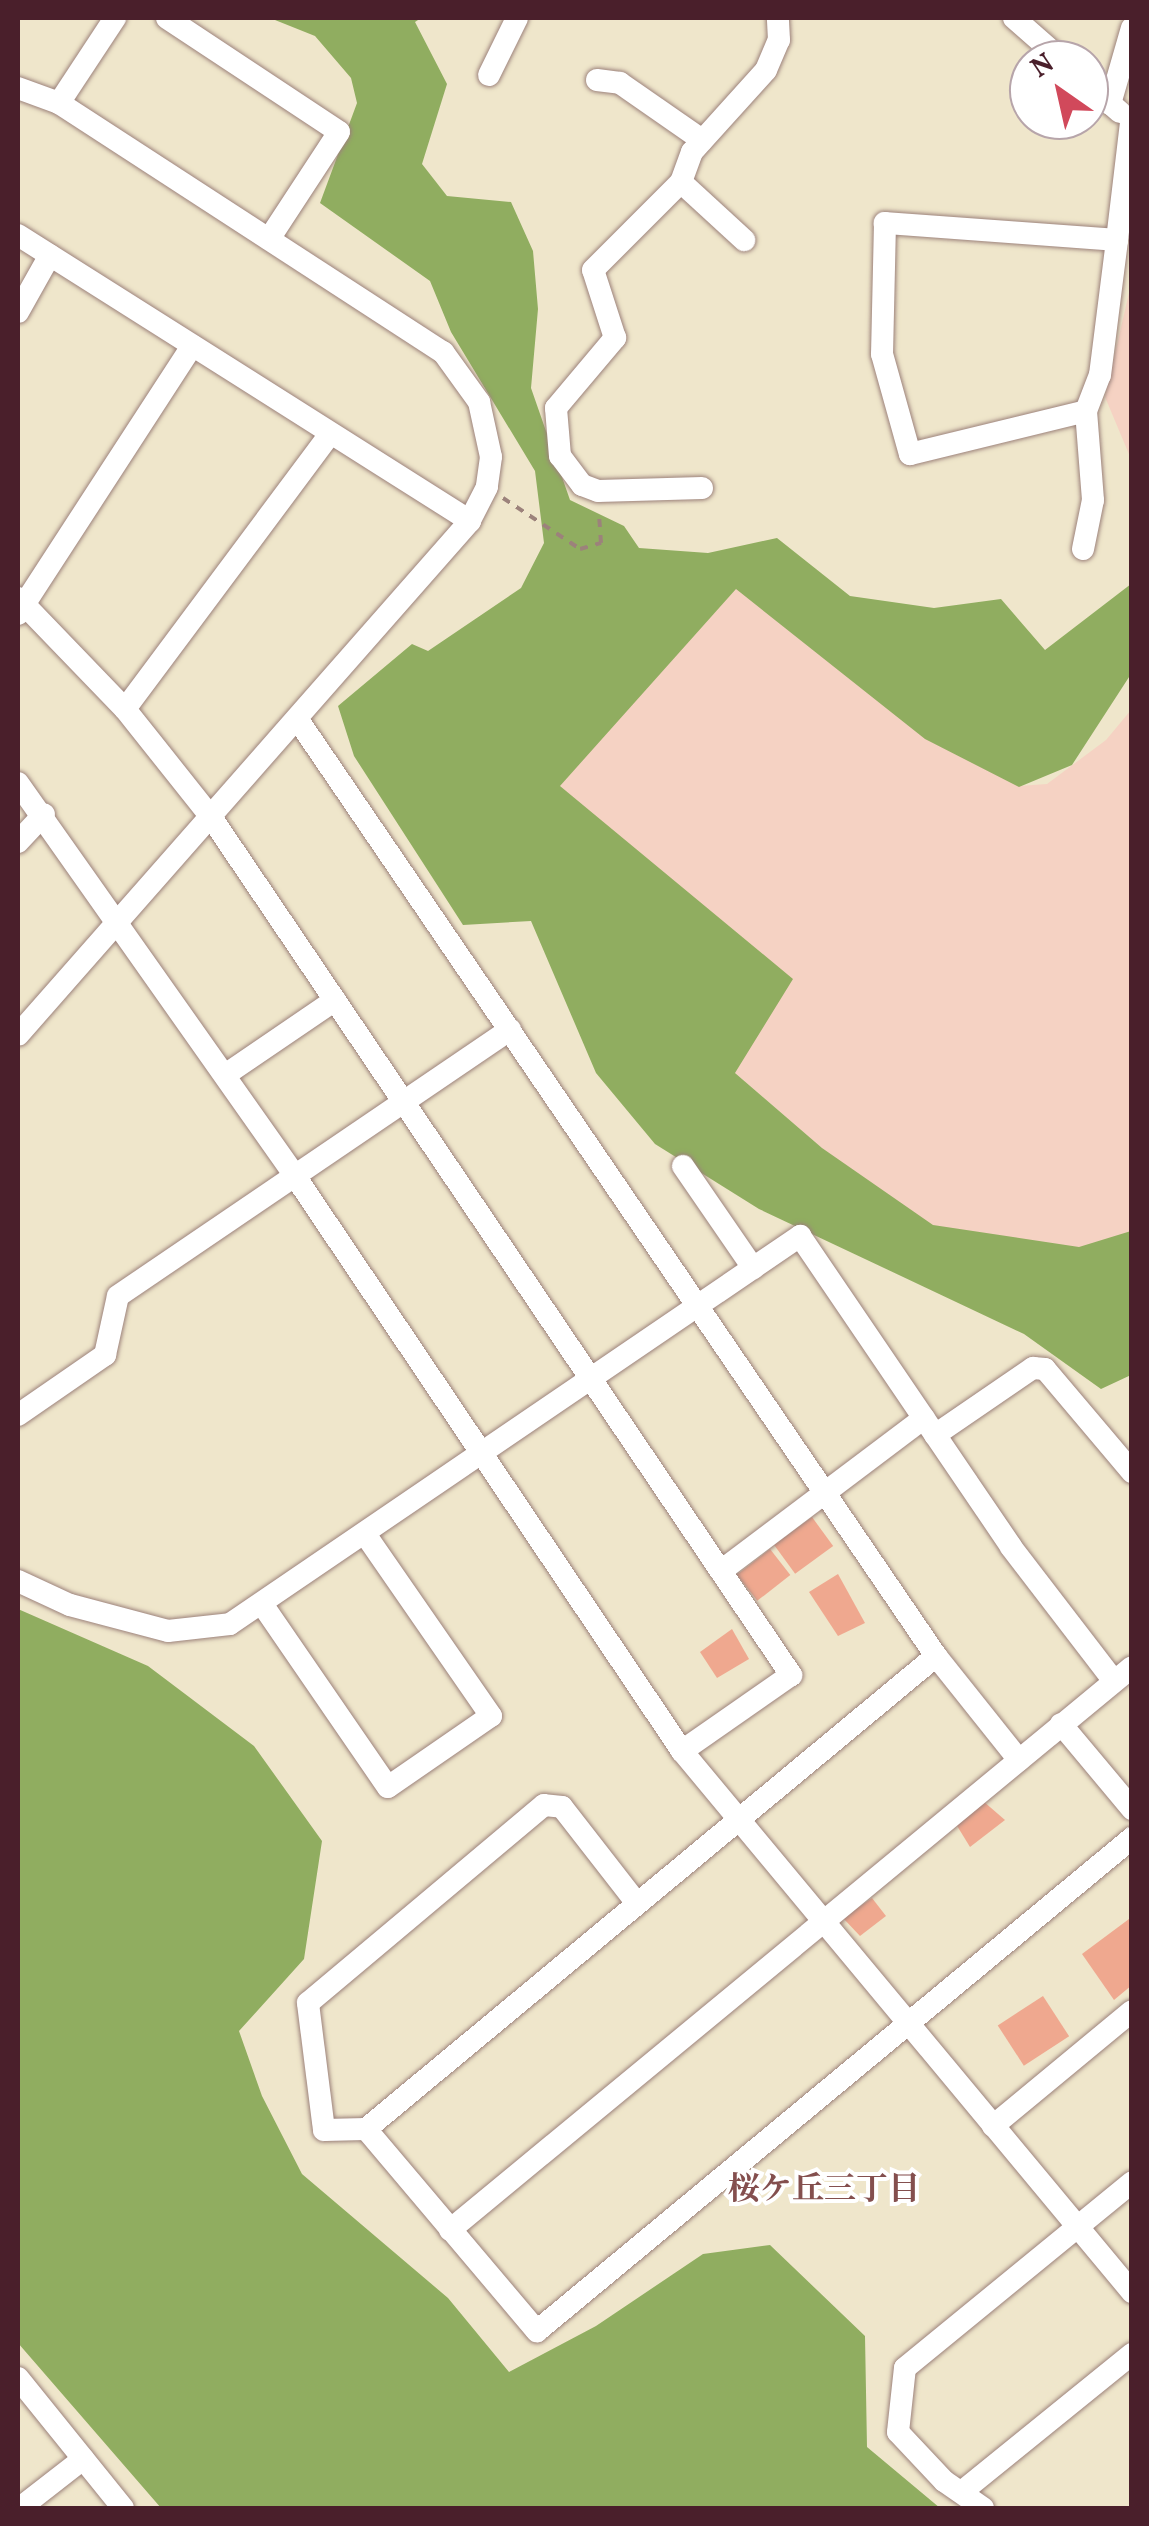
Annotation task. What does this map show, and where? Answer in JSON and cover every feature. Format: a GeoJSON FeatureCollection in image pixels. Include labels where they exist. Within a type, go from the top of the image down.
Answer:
{"type":"FeatureCollection","features":[{"type":"Feature","properties":{"kind":"street"},"geometry":{"type":"LineString","coordinates":[[59,103],[115,18]]}},
{"type":"Feature","properties":{"kind":"street"},"geometry":{"type":"LineString","coordinates":[[167,18],[338,132],[269,239]]}},
{"type":"Feature","properties":{"kind":"street"},"geometry":{"type":"LineString","coordinates":[[489,76],[516,18]]}},
{"type":"Feature","properties":{"kind":"street"},"geometry":{"type":"LineString","coordinates":[[702,488],[598,492],[582,485],[560,456],[556,408],[616,338],[594,270],[681,182],[702,140],[766,70],[778,40],[778,18]]}},
{"type":"Feature","properties":{"kind":"street"},"geometry":{"type":"LineString","coordinates":[[1014,18],[1039,40]]}},
{"type":"Feature","properties":{"kind":"street"},"geometry":{"type":"LineString","coordinates":[[1083,549],[1093,500],[1086,411],[1100,375],[1131,122],[1110,104],[1132,28]]}},
{"type":"Feature","properties":{"kind":"street"},"geometry":{"type":"LineString","coordinates":[[597,80],[620,83],[702,140]]}},
{"type":"Feature","properties":{"kind":"street"},"geometry":{"type":"LineString","coordinates":[[18,88],[59,103],[443,352],[472,389],[489,430],[487,487],[470,520],[18,1035]]}},
{"type":"Feature","properties":{"kind":"street"},"geometry":{"type":"LineString","coordinates":[[681,182],[744,240]]}},
{"type":"Feature","properties":{"kind":"street"},"geometry":{"type":"LineString","coordinates":[[1086,411],[910,454],[882,354],[884,223],[1117,240]]}},
{"type":"Feature","properties":{"kind":"street"},"geometry":{"type":"LineString","coordinates":[[18,235],[470,520]]}},
{"type":"Feature","properties":{"kind":"street"},"geometry":{"type":"LineString","coordinates":[[18,312],[50,255]]}},
{"type":"Feature","properties":{"kind":"street"},"geometry":{"type":"LineString","coordinates":[[192,346],[20,606],[125,710],[210,817],[791,1675],[682,1751]]}},
{"type":"Feature","properties":{"kind":"street"},"geometry":{"type":"LineString","coordinates":[[125,710],[330,434]]}},
{"type":"Feature","properties":{"kind":"street"},"geometry":{"type":"LineString","coordinates":[[298,720],[822,1495],[936,1656],[1019,1760]]}},
{"type":"Feature","properties":{"kind":"street"},"geometry":{"type":"LineString","coordinates":[[18,783],[44,814],[295,1176],[682,1751],[1132,2292]]}},
{"type":"Feature","properties":{"kind":"street"},"geometry":{"type":"LineString","coordinates":[[18,842],[44,814]]}},
{"type":"Feature","properties":{"kind":"street"},"geometry":{"type":"LineString","coordinates":[[225,1075],[335,1000]]}},
{"type":"Feature","properties":{"kind":"street"},"geometry":{"type":"LineString","coordinates":[[18,1415],[106,1356],[118,1296],[510,1030]]}},
{"type":"Feature","properties":{"kind":"street"},"geometry":{"type":"LineString","coordinates":[[683,1166],[753,1268]]}},
{"type":"Feature","properties":{"kind":"street"},"geometry":{"type":"LineString","coordinates":[[18,1580],[70,1605],[168,1631],[230,1624],[800,1236],[929,1426],[1123,1674],[450,2230]]}},
{"type":"Feature","properties":{"kind":"street"},"geometry":{"type":"LineString","coordinates":[[720,1571],[822,1495],[929,1426],[1033,1368],[1045,1370],[1132,1472]]}},
{"type":"Feature","properties":{"kind":"street"},"geometry":{"type":"LineString","coordinates":[[262,1604],[388,1787],[492,1716],[365,1534]]}},
{"type":"Feature","properties":{"kind":"street"},"geometry":{"type":"LineString","coordinates":[[636,1902],[562,1807],[544,1805],[308,2003],[324,2130],[366,2130],[936,1656]]}},
{"type":"Feature","properties":{"kind":"street"},"geometry":{"type":"LineString","coordinates":[[1062,1724],[1132,1808]]}},
{"type":"Feature","properties":{"kind":"street"},"geometry":{"type":"LineString","coordinates":[[366,2130],[537,2331],[1132,1838]]}},
{"type":"Feature","properties":{"kind":"street"},"geometry":{"type":"LineString","coordinates":[[993,2126],[1132,2011]]}},
{"type":"Feature","properties":{"kind":"street"},"geometry":{"type":"LineString","coordinates":[[983,2508],[964,2490],[944,2481],[898,2432],[905,2368],[1132,2182]]}},
{"type":"Feature","properties":{"kind":"street"},"geometry":{"type":"LineString","coordinates":[[964,2490],[1132,2354]]}},
{"type":"Feature","properties":{"kind":"street"},"geometry":{"type":"LineString","coordinates":[[18,2378],[123,2508]]}},
{"type":"Feature","properties":{"kind":"street"},"geometry":{"type":"LineString","coordinates":[[20,2508],[83,2459]]}},
{"type":"Feature","properties":{"kind":"path"},"geometry":{"type":"LineString","coordinates":[[487,487],[580,549],[601,543],[598,492]]}},
{"type":"Feature","properties":{"kind":"shaded area"},"geometry":{"type":"Polygon","coordinates":[[[1131,284],[1131,459],[1105,397],[1131,284]]]}},
{"type":"Feature","properties":{"kind":"shaded area"},"geometry":{"type":"Polygon","coordinates":[[[749,574],[1019,786],[1047,784],[1106,740],[1131,710],[1131,1352],[950,1259],[735,1073],[541,806],[749,574]]]}},
{"type":"Feature","properties":{"kind":"green space"},"geometry":{"type":"Polygon","coordinates":[[[270,18],[421,18],[415,22],[447,84],[422,164],[447,196],[511,202],[533,251],[538,309],[531,388],[570,500],[624,526],[639,548],[708,553],[777,538],[850,596],[934,608],[1001,599],[1045,650],[1131,584],[1131,674],[1072,765],[1019,787],[925,739],[736,589],[560,786],[793,979],[735,1073],[822,1148],[933,1225],[1079,1247],[1131,1231],[1131,1375],[1101,1389],[1024,1334],[759,1209],[655,1144],[596,1073],[531,921],[463,925],[354,756],[338,706],[412,644],[428,651],[521,588],[544,543],[535,471],[451,332],[430,281],[320,203],[357,103],[351,78],[315,36],[270,18]]]}},
{"type":"Feature","properties":{"kind":"green space"},"geometry":{"type":"Polygon","coordinates":[[[18,1609],[148,1666],[254,1746],[322,1841],[304,1959],[239,2031],[262,2096],[302,2174],[448,2298],[509,2372],[596,2326],[703,2254],[770,2245],[865,2336],[867,2447],[940,2508],[161,2508],[18,2343],[18,1609]]]}},
{"type":"Feature","properties":{"kind":"building"},"geometry":{"type":"Polygon","coordinates":[[[812,1517],[833,1546],[795,1574],[774,1545],[812,1517]]]}},
{"type":"Feature","properties":{"kind":"building"},"geometry":{"type":"Polygon","coordinates":[[[770,1549],[790,1575],[757,1601],[737,1575],[770,1549]]]}},
{"type":"Feature","properties":{"kind":"building"},"geometry":{"type":"Polygon","coordinates":[[[838,1574],[865,1623],[838,1636],[809,1592],[838,1574]]]}},
{"type":"Feature","properties":{"kind":"building"},"geometry":{"type":"Polygon","coordinates":[[[732,1629],[749,1659],[717,1678],[700,1652],[732,1629]]]}},
{"type":"Feature","properties":{"kind":"building"},"geometry":{"type":"Polygon","coordinates":[[[983,1801],[1005,1820],[970,1847],[951,1816],[983,1801]]]}},
{"type":"Feature","properties":{"kind":"building"},"geometry":{"type":"Polygon","coordinates":[[[872,1898],[886,1916],[860,1936],[843,1918],[872,1898]]]}},
{"type":"Feature","properties":{"kind":"building"},"geometry":{"type":"Polygon","coordinates":[[[1129,1919],[1132,1985],[1114,2000],[1082,1954],[1129,1919]]]}},
{"type":"Feature","properties":{"kind":"building"},"geometry":{"type":"Polygon","coordinates":[[[1043,1996],[1069,2036],[1024,2066],[998,2025],[1043,1996]]]}},
{"type":"Feature","properties":{"kind":"district","name":"桜ケ丘三丁目"},"geometry":{"type":"Point","coordinates":[824,2191]}}]}
